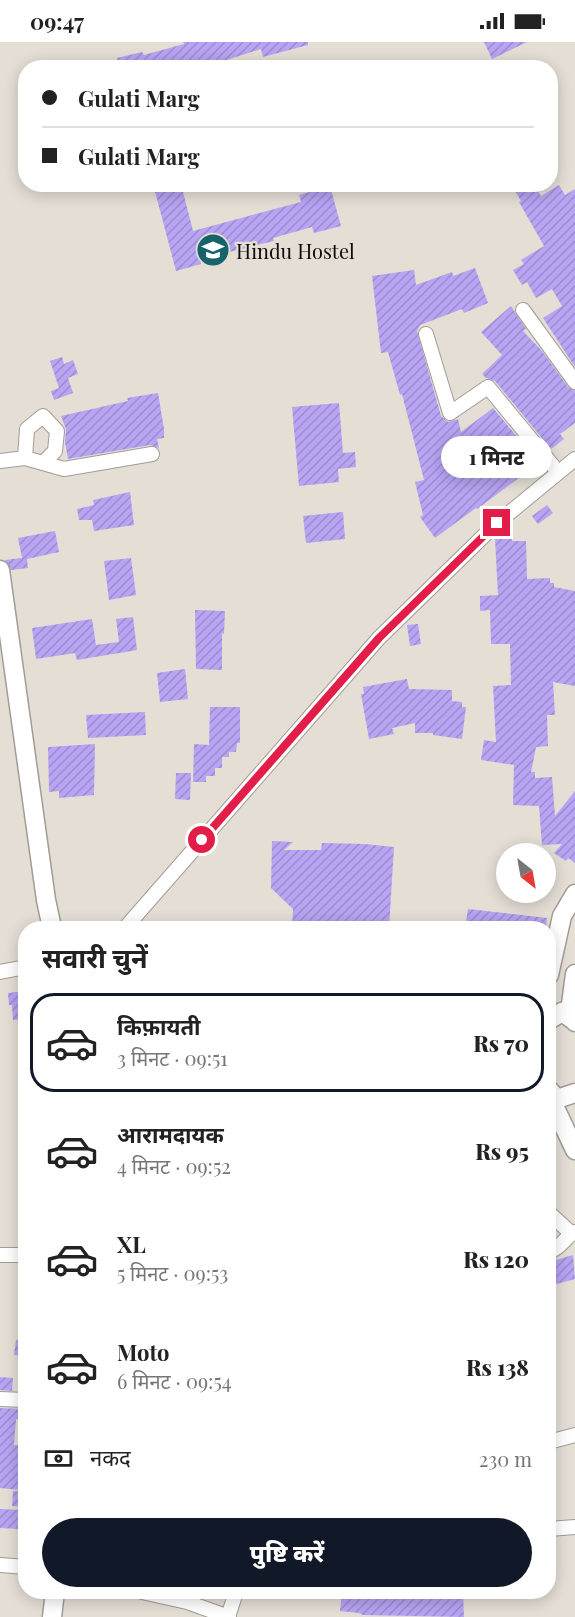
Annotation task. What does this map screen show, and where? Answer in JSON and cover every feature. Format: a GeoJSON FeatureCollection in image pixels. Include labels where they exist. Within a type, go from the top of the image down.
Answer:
{"type":"FeatureCollection","features":[{"type":"Feature","properties":{"kind":"main road"},"geometry":{"type":"LineString","coordinates":[[0,570],[50,921]]}},
{"type":"Feature","properties":{"kind":"main road"},"geometry":{"type":"LineString","coordinates":[[556,943],[562,916],[575,894]]}},
{"type":"Feature","properties":{"kind":"main road"},"geometry":{"type":"LineString","coordinates":[[575,974],[571,1004],[575,1021]]}},
{"type":"Feature","properties":{"kind":"main road"},"geometry":{"type":"LineString","coordinates":[[556,1016],[562,1012],[575,1021]]}},
{"type":"Feature","properties":{"kind":"main road"},"geometry":{"type":"LineString","coordinates":[[556,1098],[575,1093]]}},
{"type":"Feature","properties":{"kind":"main road"},"geometry":{"type":"LineString","coordinates":[[556,1110],[575,1150]]}},
{"type":"Feature","properties":{"kind":"main road"},"geometry":{"type":"LineString","coordinates":[[51,1617],[54,1599]]}},
{"type":"Feature","properties":{"kind":"street"},"geometry":{"type":"LineString","coordinates":[[523,310],[575,382]]}},
{"type":"Feature","properties":{"kind":"street"},"geometry":{"type":"LineString","coordinates":[[426,334],[450,413],[488,387],[558,472]]}},
{"type":"Feature","properties":{"kind":"street"},"geometry":{"type":"LineString","coordinates":[[25,458],[27,429],[43,416],[57,431],[55,451],[44,462]]}},
{"type":"Feature","properties":{"kind":"street"},"geometry":{"type":"LineString","coordinates":[[0,461],[25,458],[64,469],[152,454]]}},
{"type":"Feature","properties":{"kind":"street"},"geometry":{"type":"LineString","coordinates":[[131,921],[379,638],[497,523],[575,459]]}},
{"type":"Feature","properties":{"kind":"street"},"geometry":{"type":"LineString","coordinates":[[0,972],[18,969]]}},
{"type":"Feature","properties":{"kind":"street"},"geometry":{"type":"LineString","coordinates":[[556,1219],[573,1232],[560,1248],[556,1249]]}},
{"type":"Feature","properties":{"kind":"street"},"geometry":{"type":"LineString","coordinates":[[0,1255],[18,1255]]}},
{"type":"Feature","properties":{"kind":"street"},"geometry":{"type":"LineString","coordinates":[[0,1399],[18,1400]]}},
{"type":"Feature","properties":{"kind":"street"},"geometry":{"type":"LineString","coordinates":[[556,1440],[575,1435]]}},
{"type":"Feature","properties":{"kind":"street"},"geometry":{"type":"LineString","coordinates":[[556,1528],[575,1527]]}},
{"type":"Feature","properties":{"kind":"street"},"geometry":{"type":"LineString","coordinates":[[0,1565],[18,1566]]}},
{"type":"Feature","properties":{"kind":"street"},"geometry":{"type":"LineString","coordinates":[[179,1599],[228,1617],[234,1599]]}},
{"type":"Feature","properties":{"kind":"building"},"geometry":{"type":"Polygon","coordinates":[[[183,42],[308,42],[308,45],[263,57],[261,49],[227,60],[117,60],[117,58],[142,52],[144,55],[184,44],[183,42]]]}},
{"type":"Feature","properties":{"kind":"building"},"geometry":{"type":"Polygon","coordinates":[[[484,42],[527,42],[492,59],[484,42]]]}},
{"type":"Feature","properties":{"kind":"building"},"geometry":{"type":"Polygon","coordinates":[[[559,185],[565,195],[575,189],[575,367],[543,318],[562,306],[552,289],[536,298],[527,282],[522,285],[513,270],[524,264],[521,260],[544,246],[519,202],[521,201],[516,192],[539,192],[541,196],[548,192],[558,192],[559,185]]]}},
{"type":"Feature","properties":{"kind":"building"},"geometry":{"type":"Polygon","coordinates":[[[155,192],[183,192],[193,231],[301,202],[299,195],[309,192],[332,192],[341,226],[314,233],[312,227],[273,238],[274,241],[200,259],[201,264],[176,271],[155,192]]]}},
{"type":"Feature","properties":{"kind":"building"},"geometry":{"type":"Polygon","coordinates":[[[475,268],[488,303],[464,313],[462,309],[420,325],[417,331],[441,416],[448,422],[458,419],[461,432],[493,408],[539,463],[435,538],[420,517],[423,515],[415,482],[424,480],[402,394],[400,395],[388,352],[381,353],[372,276],[414,270],[416,285],[452,272],[453,276],[475,268]]]}},
{"type":"Feature","properties":{"kind":"building"},"geometry":{"type":"Polygon","coordinates":[[[511,306],[526,329],[523,331],[542,351],[568,387],[575,391],[575,423],[560,434],[564,439],[551,449],[495,381],[482,374],[502,355],[481,332],[511,306]]]}},
{"type":"Feature","properties":{"kind":"building"},"geometry":{"type":"Polygon","coordinates":[[[62,357],[64,364],[73,360],[78,374],[68,378],[73,393],[54,400],[51,391],[59,388],[50,361],[62,357]]]}},
{"type":"Feature","properties":{"kind":"building"},"geometry":{"type":"Polygon","coordinates":[[[158,393],[164,429],[164,438],[157,439],[159,448],[150,445],[68,459],[65,442],[66,429],[61,416],[128,401],[127,398],[158,393]]]}},
{"type":"Feature","properties":{"kind":"building"},"geometry":{"type":"Polygon","coordinates":[[[339,403],[343,453],[355,452],[356,467],[338,469],[339,482],[299,486],[292,407],[339,403]]]}},
{"type":"Feature","properties":{"kind":"building"},"geometry":{"type":"Polygon","coordinates":[[[130,492],[134,525],[94,531],[92,520],[79,520],[77,509],[94,505],[93,500],[130,492]]]}},
{"type":"Feature","properties":{"kind":"building"},"geometry":{"type":"Polygon","coordinates":[[[547,505],[553,513],[538,524],[532,516],[547,505]]]}},
{"type":"Feature","properties":{"kind":"building"},"geometry":{"type":"Polygon","coordinates":[[[343,512],[345,539],[306,543],[303,516],[343,512]]]}},
{"type":"Feature","properties":{"kind":"building"},"geometry":{"type":"Polygon","coordinates":[[[55,531],[59,552],[27,559],[28,568],[11,570],[5,560],[22,558],[18,538],[55,531]]]}},
{"type":"Feature","properties":{"kind":"building"},"geometry":{"type":"Polygon","coordinates":[[[512,537],[512,541],[526,541],[527,579],[550,578],[550,583],[554,583],[554,587],[575,591],[575,686],[553,682],[555,715],[547,715],[548,746],[536,747],[531,772],[535,772],[535,778],[552,777],[555,816],[575,791],[575,863],[568,858],[566,861],[556,854],[562,844],[542,843],[539,806],[513,805],[514,765],[481,760],[484,740],[496,742],[493,686],[511,685],[510,644],[491,644],[490,610],[480,611],[480,596],[498,595],[495,538],[512,537]]]}},
{"type":"Feature","properties":{"kind":"building"},"geometry":{"type":"Polygon","coordinates":[[[131,558],[136,595],[109,600],[104,561],[131,558]]]}},
{"type":"Feature","properties":{"kind":"building"},"geometry":{"type":"Polygon","coordinates":[[[195,610],[225,611],[224,634],[222,633],[222,670],[196,669],[195,610]]]}},
{"type":"Feature","properties":{"kind":"building"},"geometry":{"type":"Polygon","coordinates":[[[133,617],[137,650],[77,660],[75,653],[36,659],[32,628],[92,619],[96,645],[119,642],[116,619],[133,617]]]}},
{"type":"Feature","properties":{"kind":"building"},"geometry":{"type":"Polygon","coordinates":[[[418,624],[421,644],[410,646],[407,625],[418,624]]]}},
{"type":"Feature","properties":{"kind":"building"},"geometry":{"type":"Polygon","coordinates":[[[185,669],[188,699],[160,702],[157,673],[185,669]]]}},
{"type":"Feature","properties":{"kind":"building"},"geometry":{"type":"Polygon","coordinates":[[[407,679],[409,689],[452,690],[452,701],[462,702],[462,707],[466,707],[462,739],[433,735],[433,733],[415,733],[415,723],[392,728],[394,734],[369,739],[361,694],[364,694],[363,687],[407,679]]]}},
{"type":"Feature","properties":{"kind":"building"},"geometry":{"type":"Polygon","coordinates":[[[210,707],[240,707],[240,743],[237,743],[236,752],[229,752],[229,757],[222,757],[222,768],[215,768],[215,776],[206,776],[206,782],[193,782],[194,744],[209,745],[210,707]]]}},
{"type":"Feature","properties":{"kind":"building"},"geometry":{"type":"Polygon","coordinates":[[[145,712],[146,735],[88,738],[86,715],[145,712]]]}},
{"type":"Feature","properties":{"kind":"building"},"geometry":{"type":"Polygon","coordinates":[[[95,744],[94,795],[59,798],[59,791],[49,792],[48,747],[95,744]]]}},
{"type":"Feature","properties":{"kind":"building"},"geometry":{"type":"Polygon","coordinates":[[[176,773],[191,773],[190,800],[175,799],[176,773]]]}},
{"type":"Feature","properties":{"kind":"building"},"geometry":{"type":"Polygon","coordinates":[[[272,841],[293,842],[284,850],[321,850],[322,843],[394,847],[389,921],[292,921],[293,909],[271,888],[272,841]]]}},
{"type":"Feature","properties":{"kind":"building"},"geometry":{"type":"Polygon","coordinates":[[[468,909],[547,918],[547,921],[466,921],[468,909]]]}},
{"type":"Feature","properties":{"kind":"building"},"geometry":{"type":"Polygon","coordinates":[[[18,992],[18,1020],[13,1020],[8,993],[18,992]]]}},
{"type":"Feature","properties":{"kind":"building"},"geometry":{"type":"Polygon","coordinates":[[[573,1255],[575,1279],[556,1284],[556,1260],[573,1255]]]}},
{"type":"Feature","properties":{"kind":"building"},"geometry":{"type":"Polygon","coordinates":[[[16,1340],[18,1340],[18,1355],[14,1355],[16,1340]]]}},
{"type":"Feature","properties":{"kind":"building"},"geometry":{"type":"Polygon","coordinates":[[[0,1377],[13,1378],[12,1390],[14,1391],[0,1390],[0,1377]]]}},
{"type":"Feature","properties":{"kind":"building"},"geometry":{"type":"Polygon","coordinates":[[[0,1408],[18,1409],[14,1445],[18,1445],[18,1490],[0,1488],[0,1408]]]}},
{"type":"Feature","properties":{"kind":"building"},"geometry":{"type":"Polygon","coordinates":[[[13,1491],[18,1491],[18,1506],[12,1506],[13,1491]]]}},
{"type":"Feature","properties":{"kind":"building"},"geometry":{"type":"Polygon","coordinates":[[[0,1509],[18,1510],[18,1529],[0,1528],[0,1509]]]}},
{"type":"Feature","properties":{"kind":"building"},"geometry":{"type":"Polygon","coordinates":[[[341,1599],[463,1599],[464,1617],[363,1615],[340,1611],[341,1599]]]}},
{"type":"Feature","properties":{"kind":"place","name":"Hindu Hostel"},"geometry":{"type":"Point","coordinates":[213,250]}},
{"type":"Feature","properties":{"kind":"route"},"geometry":{"type":"LineString","coordinates":[[202,840],[379,638],[497,523]]}}]}
